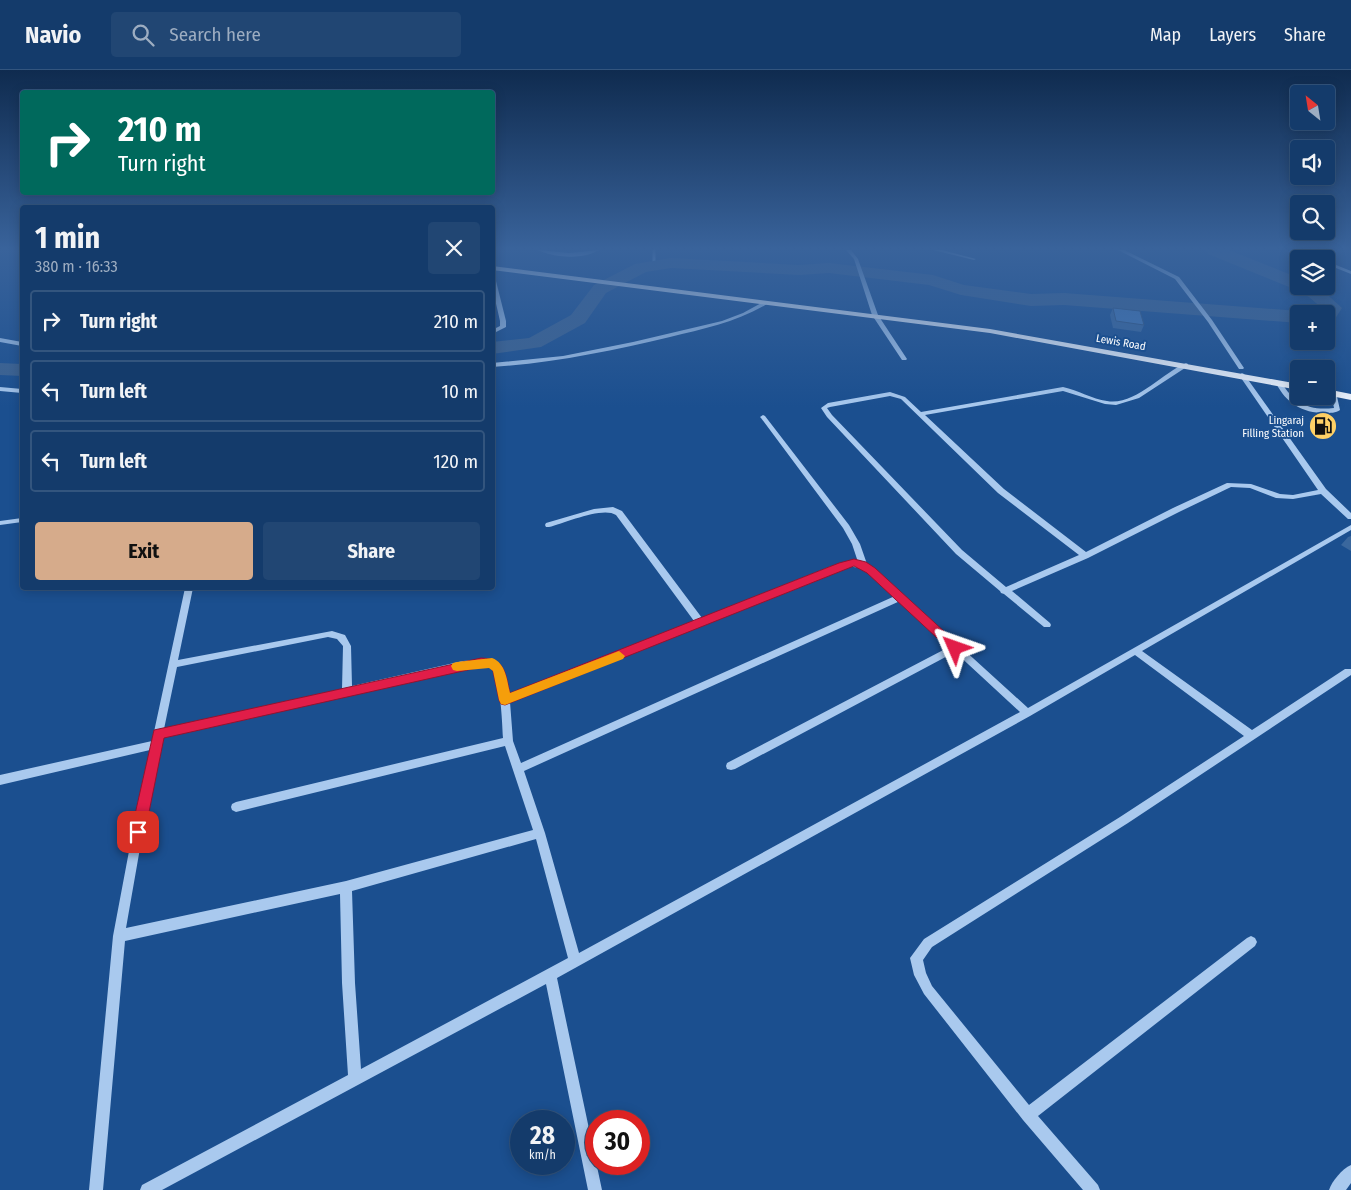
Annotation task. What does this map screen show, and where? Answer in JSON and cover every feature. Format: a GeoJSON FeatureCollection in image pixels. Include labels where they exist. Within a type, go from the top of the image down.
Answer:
{"type":"FeatureCollection","features":[{"type":"Feature","properties":{"kind":"main road","name":"Lewis Road"},"geometry":{"type":"LineString","coordinates":[[759,302],[990,331],[1186,365],[1290,378]]}},
{"type":"Feature","properties":{"kind":"main road","name":"Lewis Road"},"geometry":{"type":"LineString","coordinates":[[832,302],[1014,328],[1242,372],[1290,385]]}},
{"type":"Feature","properties":{"kind":"main road"},"geometry":{"type":"LineString","coordinates":[[1335,386],[1351,389]]}},
{"type":"Feature","properties":{"kind":"main road"},"geometry":{"type":"LineString","coordinates":[[1335,394],[1351,397]]}},
{"type":"Feature","properties":{"kind":"street"},"geometry":{"type":"LineString","coordinates":[[495,331],[503,327],[499,302]]}},
{"type":"Feature","properties":{"kind":"street"},"geometry":{"type":"LineString","coordinates":[[870,302],[875,316],[904,359]]}},
{"type":"Feature","properties":{"kind":"street"},"geometry":{"type":"LineString","coordinates":[[1197,302],[1323,491],[1351,517]]}},
{"type":"Feature","properties":{"kind":"street"},"geometry":{"type":"LineString","coordinates":[[495,365],[564,358],[644,342],[741,316],[765,303]]}},
{"type":"Feature","properties":{"kind":"street"},"geometry":{"type":"LineString","coordinates":[[0,340],[20,344]]}},
{"type":"Feature","properties":{"kind":"street"},"geometry":{"type":"LineString","coordinates":[[921,414],[1063,389],[1116,404],[1127,401],[1186,365]]}},
{"type":"Feature","properties":{"kind":"street"},"geometry":{"type":"LineString","coordinates":[[1279,383],[1283,392],[1290,398]]}},
{"type":"Feature","properties":{"kind":"street"},"geometry":{"type":"LineString","coordinates":[[0,389],[20,391]]}},
{"type":"Feature","properties":{"kind":"street"},"geometry":{"type":"LineString","coordinates":[[1047,625],[959,552],[829,416],[824,408],[828,405],[890,394],[903,398],[1001,491],[1085,556]]}},
{"type":"Feature","properties":{"kind":"street"},"geometry":{"type":"LineString","coordinates":[[1301,405],[1319,411],[1337,410],[1335,405]]}},
{"type":"Feature","properties":{"kind":"street"},"geometry":{"type":"LineString","coordinates":[[763,417],[846,527],[856,544],[863,565]]}},
{"type":"Feature","properties":{"kind":"street"},"geometry":{"type":"LineString","coordinates":[[1004,591],[1085,556],[1230,485],[1251,486],[1280,496],[1293,497],[1323,491]]}},
{"type":"Feature","properties":{"kind":"street"},"geometry":{"type":"LineString","coordinates":[[549,525],[604,509],[613,509],[619,513],[700,624]]}},
{"type":"Feature","properties":{"kind":"street"},"geometry":{"type":"LineString","coordinates":[[0,523],[20,520]]}},
{"type":"Feature","properties":{"kind":"street"},"geometry":{"type":"LineString","coordinates":[[147,1190],[550,975],[1027,713],[1351,528]]}},
{"type":"Feature","properties":{"kind":"street"},"geometry":{"type":"LineString","coordinates":[[505,700],[700,624],[843,565],[854,563],[863,565],[901,597],[1027,713]]}},
{"type":"Feature","properties":{"kind":"street"},"geometry":{"type":"LineString","coordinates":[[96,1190],[119,936],[157,739],[189,590]]}},
{"type":"Feature","properties":{"kind":"street"},"geometry":{"type":"LineString","coordinates":[[518,769],[901,597]]}},
{"type":"Feature","properties":{"kind":"street"},"geometry":{"type":"LineString","coordinates":[[174,664],[328,634],[338,635],[344,639],[347,646],[347,691]]}},
{"type":"Feature","properties":{"kind":"street"},"geometry":{"type":"LineString","coordinates":[[731,766],[955,648]]}},
{"type":"Feature","properties":{"kind":"street"},"geometry":{"type":"LineString","coordinates":[[1135,651],[1252,736]]}},
{"type":"Feature","properties":{"kind":"street"},"geometry":{"type":"LineString","coordinates":[[0,780],[347,691],[463,665],[492,663],[498,670],[505,700],[508,741],[540,833],[575,961]]}},
{"type":"Feature","properties":{"kind":"street"},"geometry":{"type":"LineString","coordinates":[[1092,1190],[1028,1115],[928,990],[920,975],[916,958],[928,943],[1124,820],[1348,672]]}},
{"type":"Feature","properties":{"kind":"street"},"geometry":{"type":"LineString","coordinates":[[236,807],[508,741]]}},
{"type":"Feature","properties":{"kind":"street"},"geometry":{"type":"LineString","coordinates":[[119,936],[346,887],[540,833]]}},
{"type":"Feature","properties":{"kind":"street"},"geometry":{"type":"LineString","coordinates":[[346,887],[348,988],[355,1080]]}},
{"type":"Feature","properties":{"kind":"street"},"geometry":{"type":"LineString","coordinates":[[1028,1115],[1251,942]]}},
{"type":"Feature","properties":{"kind":"street"},"geometry":{"type":"LineString","coordinates":[[550,975],[595,1190]]}},
{"type":"Feature","properties":{"kind":"street"},"geometry":{"type":"LineString","coordinates":[[1336,1190],[1351,1172]]}},
{"type":"Feature","properties":{"kind":"building"},"geometry":{"type":"Polygon","coordinates":[[[1113,308],[1140,311],[1144,325],[1116,321],[1113,308]]]}},
{"type":"Feature","properties":{"kind":"waterway"},"geometry":{"type":"LineString","coordinates":[[495,348],[534,343],[578,319],[590,302]]}},
{"type":"Feature","properties":{"kind":"waterway"},"geometry":{"type":"LineString","coordinates":[[1107,302],[1290,316]]}},
{"type":"Feature","properties":{"kind":"waterway"},"geometry":{"type":"LineString","coordinates":[[1326,302],[1329,305]]}},
{"type":"Feature","properties":{"kind":"waterway"},"geometry":{"type":"LineString","coordinates":[[0,369],[20,370]]}},
{"type":"Feature","properties":{"kind":"slow traffic"},"geometry":{"type":"LineString","coordinates":[[457,666],[481,662],[492,663],[498,670],[505,700],[619,656]]}},
{"type":"Feature","properties":{"kind":"place","name":"Lingaraj Filling Station"},"geometry":{"type":"Point","coordinates":[1323,426]}},
{"type":"Feature","properties":{"kind":"route"},"geometry":{"type":"LineString","coordinates":[[138,832],[158,734],[481,662],[492,663],[498,670],[505,700],[700,624],[843,565],[854,563],[863,565],[871,570],[955,648]]}}]}
